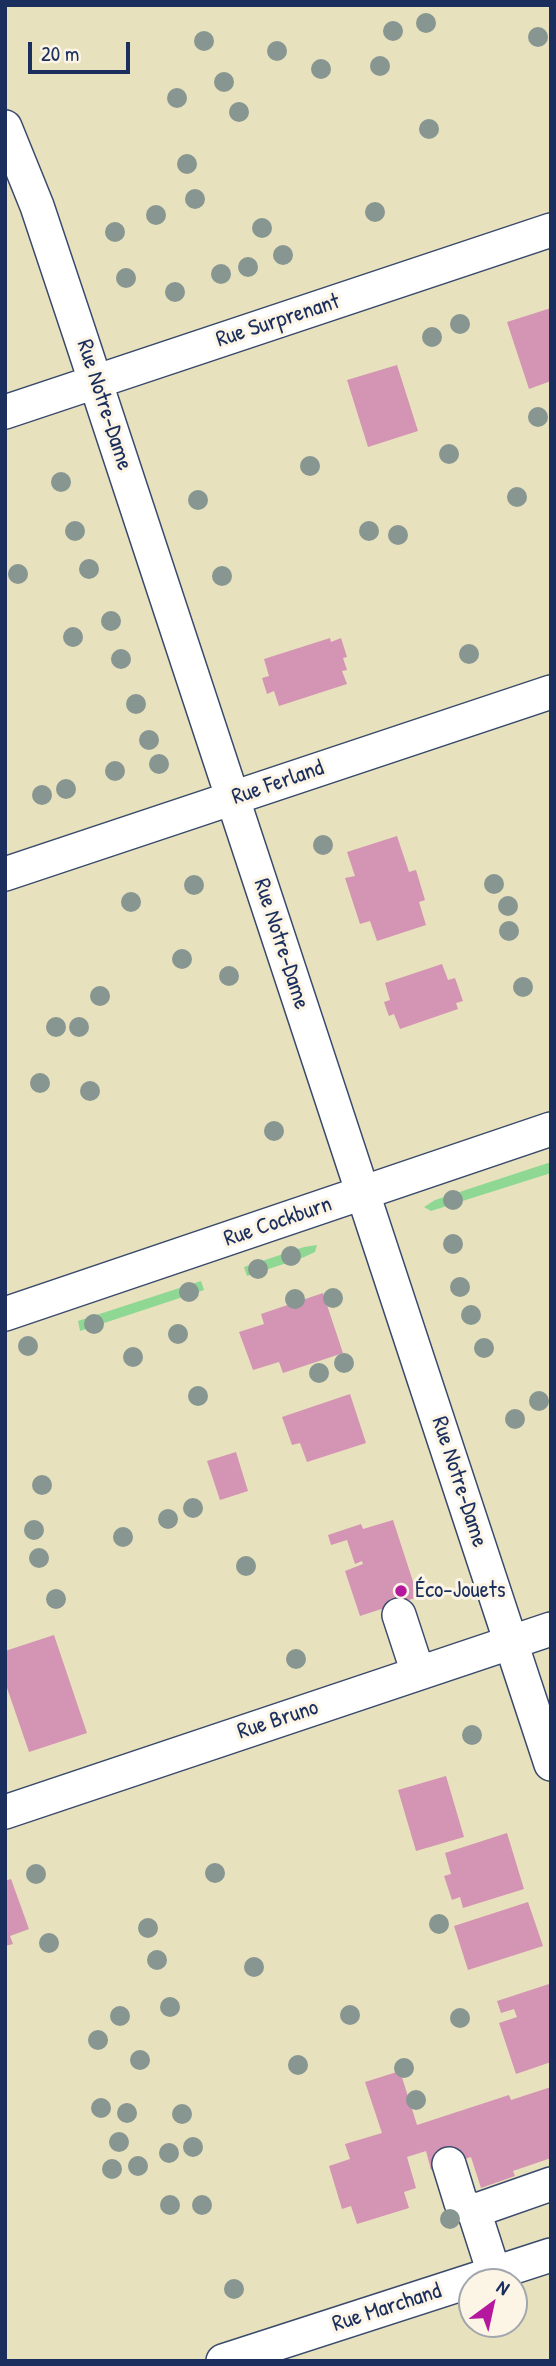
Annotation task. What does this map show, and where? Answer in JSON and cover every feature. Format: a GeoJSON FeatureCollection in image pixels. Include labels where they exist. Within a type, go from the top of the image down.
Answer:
{"type":"FeatureCollection","features":[{"type":"Feature","properties":{"kind":"street","name":"Rue Notre-Dame"},"geometry":{"type":"LineString","coordinates":[[5,127],[37,206],[551,1763]]}},
{"type":"Feature","properties":{"kind":"street","name":"Rue Surprenant"},"geometry":{"type":"LineString","coordinates":[[5,412],[551,230]]}},
{"type":"Feature","properties":{"kind":"street","name":"Rue Ferland"},"geometry":{"type":"LineString","coordinates":[[5,874],[551,692]]}},
{"type":"Feature","properties":{"kind":"street","name":"Rue Cockburn"},"geometry":{"type":"LineString","coordinates":[[5,1314],[551,1129]]}},
{"type":"Feature","properties":{"kind":"street"},"geometry":{"type":"LineString","coordinates":[[399,1615],[418,1674]]}},
{"type":"Feature","properties":{"kind":"street","name":"Rue Bruno"},"geometry":{"type":"LineString","coordinates":[[5,1812],[551,1629]]}},
{"type":"Feature","properties":{"kind":"street"},"geometry":{"type":"LineString","coordinates":[[449,2164],[461,2203],[474,2211],[492,2268]]}},
{"type":"Feature","properties":{"kind":"street"},"geometry":{"type":"LineString","coordinates":[[474,2211],[551,2185]]}},
{"type":"Feature","properties":{"kind":"street","name":"Rue Marchand"},"geometry":{"type":"LineString","coordinates":[[510,2268],[551,2255]]}},
{"type":"Feature","properties":{"kind":"street","name":"Rue Marchand"},"geometry":{"type":"LineString","coordinates":[[223,2361],[458,2285]]}},
{"type":"Feature","properties":{"kind":"green space"},"geometry":{"type":"Polygon","coordinates":[[[551,1162],[551,1173],[431,1211],[424,1207],[435,1200],[551,1162]]]}},
{"type":"Feature","properties":{"kind":"green space"},"geometry":{"type":"Polygon","coordinates":[[[317,1245],[315,1252],[302,1258],[247,1276],[244,1267],[317,1245]]]}},
{"type":"Feature","properties":{"kind":"green space"},"geometry":{"type":"Polygon","coordinates":[[[201,1281],[204,1290],[80,1331],[78,1321],[201,1281]]]}},
{"type":"Feature","properties":{"kind":"building"},"geometry":{"type":"Polygon","coordinates":[[[551,308],[551,381],[529,389],[507,322],[551,308]]]}},
{"type":"Feature","properties":{"kind":"building"},"geometry":{"type":"Polygon","coordinates":[[[397,365],[418,431],[368,447],[347,380],[397,365]]]}},
{"type":"Feature","properties":{"kind":"building"},"geometry":{"type":"Polygon","coordinates":[[[330,638],[331,642],[341,638],[347,657],[343,658],[347,670],[342,671],[347,684],[279,706],[274,691],[267,694],[262,678],[269,676],[264,659],[330,638]]]}},
{"type":"Feature","properties":{"kind":"building"},"geometry":{"type":"Polygon","coordinates":[[[397,836],[409,872],[416,870],[425,900],[419,902],[426,925],[377,941],[370,921],[360,924],[345,878],[355,876],[347,852],[397,836]]]}},
{"type":"Feature","properties":{"kind":"building"},"geometry":{"type":"Polygon","coordinates":[[[442,964],[448,980],[455,978],[463,1001],[456,1003],[458,1009],[400,1029],[394,1014],[389,1016],[384,1002],[390,1000],[385,983],[442,964]]]}},
{"type":"Feature","properties":{"kind":"building"},"geometry":{"type":"Polygon","coordinates":[[[323,1293],[343,1353],[283,1373],[279,1362],[253,1370],[239,1332],[264,1324],[261,1314],[323,1293]]]}},
{"type":"Feature","properties":{"kind":"building"},"geometry":{"type":"Polygon","coordinates":[[[350,1394],[366,1443],[307,1462],[300,1443],[292,1445],[282,1417],[350,1394]]]}},
{"type":"Feature","properties":{"kind":"building"},"geometry":{"type":"Polygon","coordinates":[[[236,1452],[248,1491],[220,1500],[207,1461],[236,1452]]]}},
{"type":"Feature","properties":{"kind":"building"},"geometry":{"type":"Polygon","coordinates":[[[393,1520],[418,1597],[360,1616],[345,1571],[363,1564],[362,1561],[355,1564],[347,1540],[331,1545],[328,1535],[361,1524],[363,1529],[393,1520]]]}},
{"type":"Feature","properties":{"kind":"building"},"geometry":{"type":"Polygon","coordinates":[[[54,1635],[87,1733],[29,1752],[5,1682],[5,1651],[54,1635]]]}},
{"type":"Feature","properties":{"kind":"building"},"geometry":{"type":"Polygon","coordinates":[[[446,1776],[464,1837],[416,1851],[398,1790],[446,1776]]]}},
{"type":"Feature","properties":{"kind":"building"},"geometry":{"type":"Polygon","coordinates":[[[507,1833],[524,1889],[463,1908],[460,1897],[452,1900],[444,1876],[451,1874],[445,1853],[507,1833]]]}},
{"type":"Feature","properties":{"kind":"building"},"geometry":{"type":"Polygon","coordinates":[[[11,1879],[29,1929],[10,1936],[13,1944],[5,1946],[5,1881],[11,1879]]]}},
{"type":"Feature","properties":{"kind":"building"},"geometry":{"type":"Polygon","coordinates":[[[528,1902],[543,1946],[468,1970],[454,1926],[528,1902]]]}},
{"type":"Feature","properties":{"kind":"building"},"geometry":{"type":"Polygon","coordinates":[[[549,1984],[551,2062],[516,2074],[499,2023],[517,2017],[514,2009],[501,2013],[497,2001],[549,1984]]]}},
{"type":"Feature","properties":{"kind":"building"},"geometry":{"type":"Polygon","coordinates":[[[400,2071],[417,2125],[509,2095],[511,2100],[551,2087],[551,2158],[513,2171],[515,2176],[481,2188],[471,2157],[431,2170],[426,2151],[407,2157],[416,2188],[404,2192],[409,2208],[357,2224],[351,2206],[342,2209],[329,2166],[350,2159],[345,2144],[382,2133],[365,2082],[400,2071]]]}},
{"type":"Feature","properties":{"kind":"place","name":"Éco-Jouets"},"geometry":{"type":"Point","coordinates":[401,1591]}}]}
